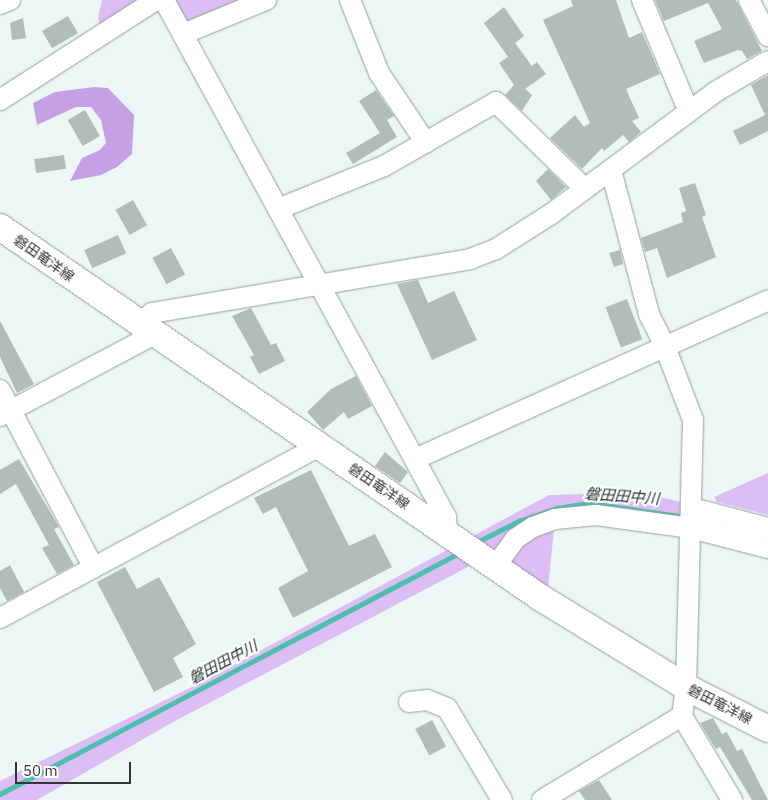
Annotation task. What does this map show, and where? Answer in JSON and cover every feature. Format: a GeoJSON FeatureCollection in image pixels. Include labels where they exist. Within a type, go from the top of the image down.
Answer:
{"type":"FeatureCollection","features":[{"type":"Feature","properties":{"kind":"main road","name":"磐田竜洋線"},"geometry":{"type":"LineString","coordinates":[[0,228],[495,567],[686,687],[768,729]]}},
{"type":"Feature","properties":{"kind":"street"},"geometry":{"type":"LineString","coordinates":[[0,4],[10,0]]}},
{"type":"Feature","properties":{"kind":"street"},"geometry":{"type":"LineString","coordinates":[[0,100],[156,0]]}},
{"type":"Feature","properties":{"kind":"street"},"geometry":{"type":"LineString","coordinates":[[164,0],[321,284],[446,517],[447,533]]}},
{"type":"Feature","properties":{"kind":"street"},"geometry":{"type":"LineString","coordinates":[[183,34],[266,0]]}},
{"type":"Feature","properties":{"kind":"street"},"geometry":{"type":"LineString","coordinates":[[350,0],[379,74],[426,143]]}},
{"type":"Feature","properties":{"kind":"street"},"geometry":{"type":"LineString","coordinates":[[642,0],[689,112]]}},
{"type":"Feature","properties":{"kind":"street"},"geometry":{"type":"LineString","coordinates":[[749,0],[768,36]]}},
{"type":"Feature","properties":{"kind":"street"},"geometry":{"type":"LineString","coordinates":[[5,414],[148,329],[152,313],[475,257],[524,234],[689,112],[768,61]]}},
{"type":"Feature","properties":{"kind":"street"},"geometry":{"type":"LineString","coordinates":[[278,209],[384,166],[496,102],[585,189]]}},
{"type":"Feature","properties":{"kind":"street"},"geometry":{"type":"LineString","coordinates":[[611,170],[649,314],[664,344],[693,420],[686,687],[682,716],[732,800]]}},
{"type":"Feature","properties":{"kind":"street"},"geometry":{"type":"LineString","coordinates":[[415,459],[590,382],[664,344],[768,300]]}},
{"type":"Feature","properties":{"kind":"street"},"geometry":{"type":"LineString","coordinates":[[0,390],[5,414],[94,568]]}},
{"type":"Feature","properties":{"kind":"street"},"geometry":{"type":"LineString","coordinates":[[0,618],[320,446]]}},
{"type":"Feature","properties":{"kind":"street"},"geometry":{"type":"LineString","coordinates":[[692,508],[768,528]]}},
{"type":"Feature","properties":{"kind":"street"},"geometry":{"type":"LineString","coordinates":[[495,567],[515,540],[533,527],[555,519],[596,515],[691,528],[768,548]]}},
{"type":"Feature","properties":{"kind":"street"},"geometry":{"type":"LineString","coordinates":[[409,702],[427,700],[447,708],[502,800]]}},
{"type":"Feature","properties":{"kind":"street"},"geometry":{"type":"LineString","coordinates":[[542,800],[682,716]]}},
{"type":"Feature","properties":{"kind":"shaded area"},"geometry":{"type":"Polygon","coordinates":[[[102,0],[138,0],[100,26],[98,18],[102,0]]]}},
{"type":"Feature","properties":{"kind":"shaded area"},"geometry":{"type":"Polygon","coordinates":[[[171,0],[250,0],[188,26],[171,0]]]}},
{"type":"Feature","properties":{"kind":"shaded area"},"geometry":{"type":"Polygon","coordinates":[[[94,87],[108,88],[134,115],[132,154],[117,167],[101,175],[70,181],[82,158],[100,150],[106,143],[101,120],[91,107],[76,107],[37,125],[33,103],[55,92],[94,87]]]}},
{"type":"Feature","properties":{"kind":"shaded area"},"geometry":{"type":"Polygon","coordinates":[[[768,473],[768,515],[717,502],[714,497],[768,473]]]}},
{"type":"Feature","properties":{"kind":"shaded area"},"geometry":{"type":"Polygon","coordinates":[[[631,493],[669,499],[768,527],[768,544],[555,519],[548,589],[483,559],[173,722],[37,800],[0,800],[0,781],[202,682],[549,495],[631,493]]]}},
{"type":"Feature","properties":{"kind":"building"},"geometry":{"type":"Polygon","coordinates":[[[571,0],[616,0],[629,38],[642,32],[660,74],[626,89],[639,118],[632,121],[641,132],[629,142],[623,135],[604,151],[602,148],[582,169],[550,138],[575,115],[584,127],[590,123],[543,20],[573,6],[571,0]]]}},
{"type":"Feature","properties":{"kind":"building"},"geometry":{"type":"Polygon","coordinates":[[[655,0],[736,0],[762,51],[747,59],[742,51],[738,50],[704,63],[694,41],[722,29],[708,3],[664,21],[655,0]]]}},
{"type":"Feature","properties":{"kind":"building"},"geometry":{"type":"Polygon","coordinates":[[[504,7],[524,36],[515,43],[532,66],[537,62],[546,74],[525,89],[532,95],[522,111],[505,95],[514,85],[499,63],[508,57],[484,23],[504,7]]]}},
{"type":"Feature","properties":{"kind":"building"},"geometry":{"type":"Polygon","coordinates":[[[68,16],[78,33],[52,48],[42,31],[68,16]]]}},
{"type":"Feature","properties":{"kind":"building"},"geometry":{"type":"Polygon","coordinates":[[[23,18],[26,38],[12,40],[10,23],[23,18]]]}},
{"type":"Feature","properties":{"kind":"building"},"geometry":{"type":"Polygon","coordinates":[[[768,75],[768,131],[740,145],[733,131],[765,115],[751,85],[768,75]]]}},
{"type":"Feature","properties":{"kind":"building"},"geometry":{"type":"Polygon","coordinates":[[[376,90],[394,116],[387,120],[397,137],[353,164],[346,153],[380,133],[359,101],[376,90]]]}},
{"type":"Feature","properties":{"kind":"building"},"geometry":{"type":"Polygon","coordinates":[[[85,110],[100,136],[83,146],[68,120],[85,110]]]}},
{"type":"Feature","properties":{"kind":"building"},"geometry":{"type":"Polygon","coordinates":[[[64,155],[66,169],[36,173],[34,159],[64,155]]]}},
{"type":"Feature","properties":{"kind":"building"},"geometry":{"type":"Polygon","coordinates":[[[548,169],[566,187],[551,200],[536,181],[548,169]]]}},
{"type":"Feature","properties":{"kind":"building"},"geometry":{"type":"Polygon","coordinates":[[[695,183],[706,215],[702,217],[716,257],[667,278],[657,248],[645,252],[641,238],[683,222],[681,213],[686,211],[679,188],[695,183]]]}},
{"type":"Feature","properties":{"kind":"building"},"geometry":{"type":"Polygon","coordinates":[[[133,200],[147,225],[130,235],[116,210],[133,200]]]}},
{"type":"Feature","properties":{"kind":"building"},"geometry":{"type":"Polygon","coordinates":[[[118,235],[126,253],[92,268],[84,250],[118,235]]]}},
{"type":"Feature","properties":{"kind":"building"},"geometry":{"type":"Polygon","coordinates":[[[171,248],[185,274],[167,284],[152,258],[171,248]]]}},
{"type":"Feature","properties":{"kind":"building"},"geometry":{"type":"Polygon","coordinates":[[[620,250],[623,264],[614,267],[609,253],[620,250]]]}},
{"type":"Feature","properties":{"kind":"building"},"geometry":{"type":"Polygon","coordinates":[[[418,280],[428,303],[454,291],[477,340],[432,360],[397,284],[418,280]]]}},
{"type":"Feature","properties":{"kind":"building"},"geometry":{"type":"Polygon","coordinates":[[[627,299],[642,339],[621,347],[606,307],[627,299]]]}},
{"type":"Feature","properties":{"kind":"building"},"geometry":{"type":"Polygon","coordinates":[[[251,308],[271,345],[276,343],[285,361],[259,374],[250,357],[254,355],[232,316],[251,308]]]}},
{"type":"Feature","properties":{"kind":"building"},"geometry":{"type":"Polygon","coordinates":[[[0,321],[34,384],[17,393],[0,357],[0,321]]]}},
{"type":"Feature","properties":{"kind":"building"},"geometry":{"type":"Polygon","coordinates":[[[356,376],[372,406],[348,419],[344,412],[323,430],[307,412],[331,389],[356,376]]]}},
{"type":"Feature","properties":{"kind":"building"},"geometry":{"type":"Polygon","coordinates":[[[385,452],[408,472],[400,483],[375,466],[385,452]]]}},
{"type":"Feature","properties":{"kind":"building"},"geometry":{"type":"Polygon","coordinates":[[[19,459],[59,527],[54,529],[74,565],[57,574],[42,548],[49,545],[16,484],[0,494],[0,470],[19,459]]]}},
{"type":"Feature","properties":{"kind":"building"},"geometry":{"type":"Polygon","coordinates":[[[311,470],[349,546],[375,534],[392,567],[293,618],[278,588],[308,571],[276,507],[263,514],[254,498],[311,470]]]}},
{"type":"Feature","properties":{"kind":"building"},"geometry":{"type":"Polygon","coordinates":[[[10,565],[24,592],[7,601],[0,588],[0,571],[10,565]]]}},
{"type":"Feature","properties":{"kind":"building"},"geometry":{"type":"Polygon","coordinates":[[[125,567],[137,589],[159,577],[196,644],[173,658],[183,677],[154,692],[97,582],[125,567]]]}},
{"type":"Feature","properties":{"kind":"building"},"geometry":{"type":"Polygon","coordinates":[[[713,718],[722,734],[727,732],[737,751],[742,749],[768,800],[752,800],[720,747],[716,749],[700,723],[713,718]]]}},
{"type":"Feature","properties":{"kind":"building"},"geometry":{"type":"Polygon","coordinates":[[[432,720],[446,746],[429,755],[415,729],[432,720]]]}},
{"type":"Feature","properties":{"kind":"building"},"geometry":{"type":"Polygon","coordinates":[[[599,780],[612,800],[585,800],[579,791],[599,780]]]}},
{"type":"Feature","properties":{"kind":"waterway","name":"磐田田中川"},"geometry":{"type":"LineString","coordinates":[[479,541],[519,521],[557,508],[590,503],[686,517]]}},
{"type":"Feature","properties":{"kind":"waterway","name":"磐田田中川"},"geometry":{"type":"LineString","coordinates":[[0,794],[459,553]]}}]}
